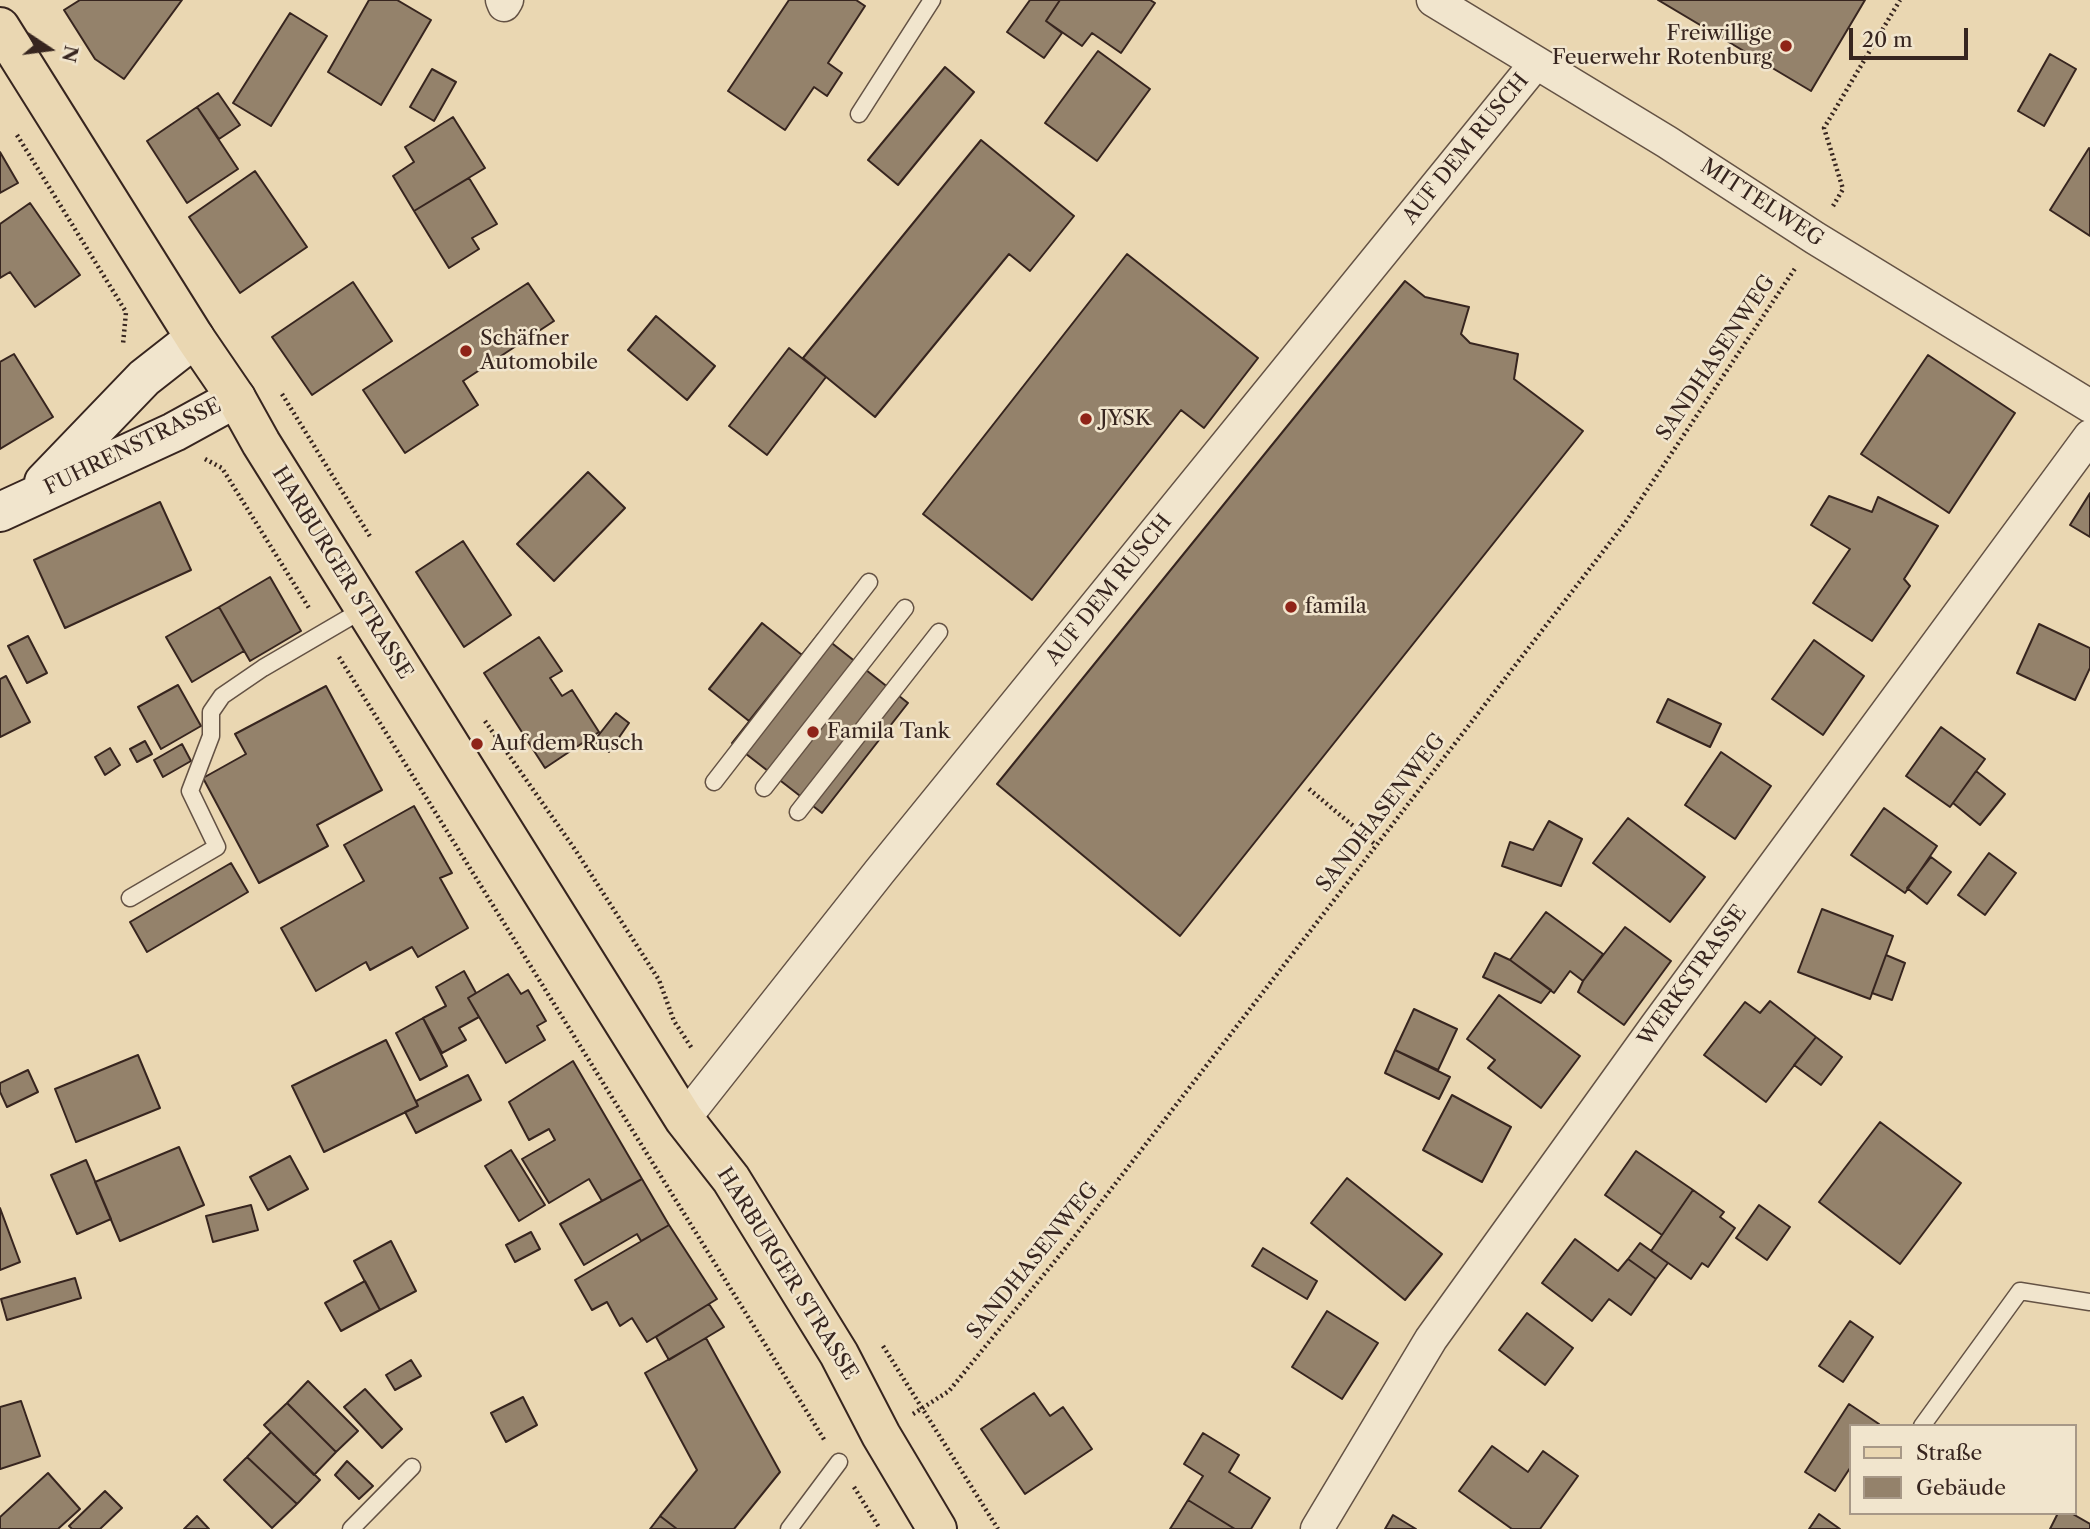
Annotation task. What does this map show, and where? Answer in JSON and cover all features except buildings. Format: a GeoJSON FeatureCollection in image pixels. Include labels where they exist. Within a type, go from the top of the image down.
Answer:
{"type":"FeatureCollection","features":[{"type":"Feature","properties":{"kind":"main road","name":"HARBURGER STRASSE"},"geometry":{"type":"LineString","coordinates":[[0,27],[195,338],[236,398],[261,443],[684,1119],[738,1190],[839,1354],[881,1435],[937,1529]]}},
{"type":"Feature","properties":{"kind":"street","name":"MITTELWEG"},"geometry":{"type":"LineString","coordinates":[[1433,0],[1667,142],[1815,238],[2090,406]]}},
{"type":"Feature","properties":{"kind":"street","name":"AUF DEM RUSCH"},"geometry":{"type":"LineString","coordinates":[[684,1119],[880,871],[1536,63]]}},
{"type":"Feature","properties":{"kind":"street","name":"FUHRENSTRASSE"},"geometry":{"type":"LineString","coordinates":[[15,504],[144,379],[195,338]]}},
{"type":"Feature","properties":{"kind":"street","name":"FUHRENSTRASSE"},"geometry":{"type":"LineString","coordinates":[[15,504],[174,432],[236,398]]}},
{"type":"Feature","properties":{"kind":"street","name":"WERKSTRASSE"},"geometry":{"type":"LineString","coordinates":[[1317,1529],[1439,1328],[1656,1026],[2090,436]]}},
{"type":"Feature","properties":{"kind":"lane"},"geometry":{"type":"LineString","coordinates":[[859,114],[932,0]]}},
{"type":"Feature","properties":{"kind":"lane"},"geometry":{"type":"LineString","coordinates":[[714,782],[869,582]]}},
{"type":"Feature","properties":{"kind":"lane"},"geometry":{"type":"LineString","coordinates":[[764,788],[905,608]]}},
{"type":"Feature","properties":{"kind":"lane"},"geometry":{"type":"LineString","coordinates":[[130,898],[217,847],[190,791],[211,736],[211,712],[222,696],[365,609]]}},
{"type":"Feature","properties":{"kind":"lane"},"geometry":{"type":"LineString","coordinates":[[798,812],[939,632]]}},
{"type":"Feature","properties":{"kind":"lane"},"geometry":{"type":"LineString","coordinates":[[1923,1424],[2020,1291],[2090,1302]]}},
{"type":"Feature","properties":{"kind":"lane"},"geometry":{"type":"LineString","coordinates":[[789,1529],[839,1462]]}},
{"type":"Feature","properties":{"kind":"lane"},"geometry":{"type":"LineString","coordinates":[[351,1529],[412,1467]]}},
{"type":"Feature","properties":{"kind":"path"},"geometry":{"type":"LineString","coordinates":[[1843,189],[1824,128],[1900,0]]}},
{"type":"Feature","properties":{"kind":"path"},"geometry":{"type":"LineString","coordinates":[[14,130],[126,312],[123,344],[144,379]]}},
{"type":"Feature","properties":{"kind":"path","name":"SANDHASENWEG"},"geometry":{"type":"LineString","coordinates":[[949,1391],[1076,1235],[1625,523],[1815,238]]}},
{"type":"Feature","properties":{"kind":"path"},"geometry":{"type":"LineString","coordinates":[[277,385],[372,539]]}},
{"type":"Feature","properties":{"kind":"path"},"geometry":{"type":"LineString","coordinates":[[174,432],[184,448],[222,468],[880,1529]]}},
{"type":"Feature","properties":{"kind":"path"},"geometry":{"type":"LineString","coordinates":[[481,715],[576,851],[659,980],[674,1021],[713,1081]]}},
{"type":"Feature","properties":{"kind":"path"},"geometry":{"type":"LineString","coordinates":[[1309,789],[1376,845]]}},
{"type":"Feature","properties":{"kind":"path"},"geometry":{"type":"LineString","coordinates":[[881,1343],[998,1529]]}},
{"type":"Feature","properties":{"kind":"place","name":"Freiwillige Feuerwehr Rotenburg"},"geometry":{"type":"Point","coordinates":[1786,46]}},
{"type":"Feature","properties":{"kind":"place","name":"Schäfner Automobile"},"geometry":{"type":"Point","coordinates":[466,351]}},
{"type":"Feature","properties":{"kind":"place","name":"JYSK"},"geometry":{"type":"Point","coordinates":[1086,419]}},
{"type":"Feature","properties":{"kind":"place","name":"famila"},"geometry":{"type":"Point","coordinates":[1291,607]}},
{"type":"Feature","properties":{"kind":"place","name":"Famila Tank"},"geometry":{"type":"Point","coordinates":[813,732]}},
{"type":"Feature","properties":{"kind":"place","name":"Auf dem Rusch"},"geometry":{"type":"Point","coordinates":[477,744]}}]}
